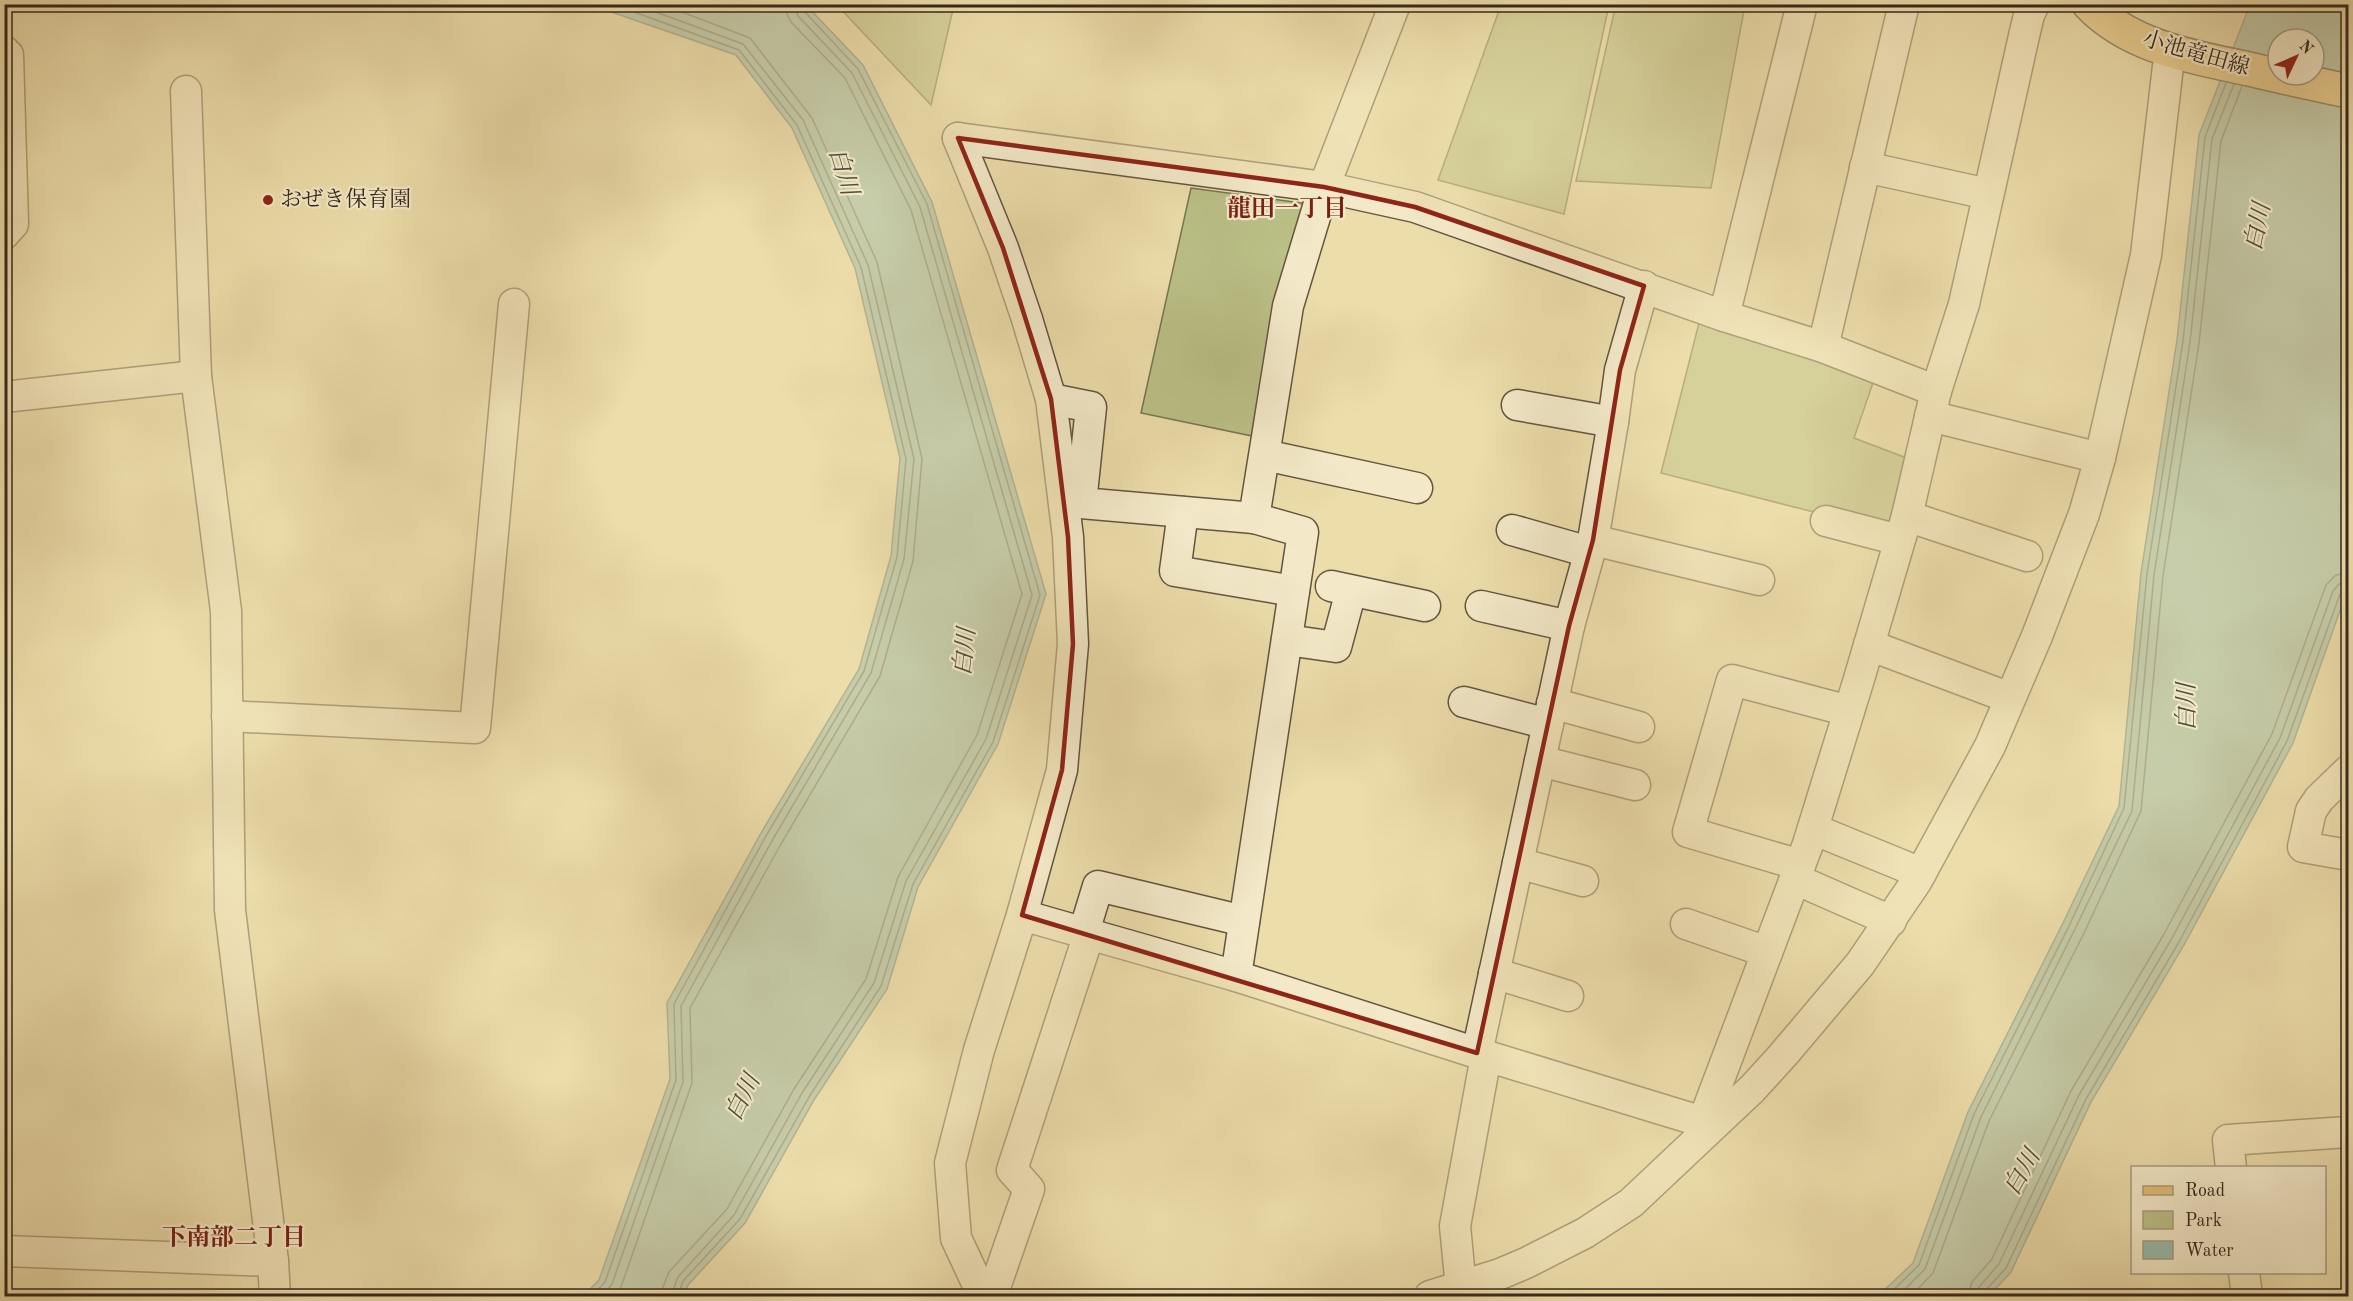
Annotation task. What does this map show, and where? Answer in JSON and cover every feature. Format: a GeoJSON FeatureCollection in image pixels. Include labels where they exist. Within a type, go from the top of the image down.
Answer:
{"type":"FeatureCollection","features":[{"type":"Feature","properties":{"kind":"main road","name":"小池竜田線"},"geometry":{"type":"LineString","coordinates":[[2089,4],[2122,31],[2170,49],[2205,60],[2349,91]]}},
{"type":"Feature","properties":{"kind":"street"},"geometry":{"type":"LineString","coordinates":[[1254,518],[1288,306],[1324,187],[1395,4]]}},
{"type":"Feature","properties":{"kind":"street"},"geometry":{"type":"LineString","coordinates":[[1724,316],[1802,4]]}},
{"type":"Feature","properties":{"kind":"street"},"geometry":{"type":"LineString","coordinates":[[1822,347],[1904,4]]}},
{"type":"Feature","properties":{"kind":"street"},"geometry":{"type":"LineString","coordinates":[[1706,1126],[1813,829],[1869,645],[1903,528],[1933,404],[1964,304],[2025,29],[2034,4]]}},
{"type":"Feature","properties":{"kind":"street"},"geometry":{"type":"LineString","coordinates":[[1430,1296],[1461,1288],[1526,1263],[1609,1218],[1648,1188],[1706,1126],[1783,1055],[1860,964],[1891,921],[1921,873],[1971,782],[2010,698],[2037,636],[2084,514],[2100,458],[2146,255],[2170,49]]}},
{"type":"Feature","properties":{"kind":"street"},"geometry":{"type":"LineString","coordinates":[[4,51],[8,55],[14,224],[4,234]]}},
{"type":"Feature","properties":{"kind":"street"},"geometry":{"type":"LineString","coordinates":[[186,91],[196,376],[226,611],[230,910],[273,1261],[275,1296]]}},
{"type":"Feature","properties":{"kind":"street"},"geometry":{"type":"LineString","coordinates":[[983,1296],[956,1238],[950,1163],[979,1050],[1022,915],[1062,770],[1073,644],[1068,537],[1051,399],[1003,248],[958,138],[1324,187],[1415,207],[1724,316],[1822,347],[1933,404],[2100,458]]}},
{"type":"Feature","properties":{"kind":"street"},"geometry":{"type":"LineString","coordinates":[[1865,167],[1989,194]]}},
{"type":"Feature","properties":{"kind":"street"},"geometry":{"type":"LineString","coordinates":[[1461,1288],[1455,1226],[1494,973],[1569,626],[1591,546],[1620,370],[1644,286]]}},
{"type":"Feature","properties":{"kind":"street"},"geometry":{"type":"LineString","coordinates":[[227,716],[475,728],[514,304]]}},
{"type":"Feature","properties":{"kind":"street"},"geometry":{"type":"LineString","coordinates":[[4,397],[196,376]]}},
{"type":"Feature","properties":{"kind":"street"},"geometry":{"type":"LineString","coordinates":[[1051,399],[1091,407],[1081,503],[1254,518],[1304,532],[1236,976]]}},
{"type":"Feature","properties":{"kind":"street"},"geometry":{"type":"LineString","coordinates":[[1517,405],[1613,422]]}},
{"type":"Feature","properties":{"kind":"street"},"geometry":{"type":"LineString","coordinates":[[1265,455],[1416,488]]}},
{"type":"Feature","properties":{"kind":"street"},"geometry":{"type":"LineString","coordinates":[[1183,512],[1175,571],[1294,591]]}},
{"type":"Feature","properties":{"kind":"street"},"geometry":{"type":"LineString","coordinates":[[1826,521],[1903,528],[2027,556]]}},
{"type":"Feature","properties":{"kind":"street"},"geometry":{"type":"LineString","coordinates":[[1512,530],[1758,580]]}},
{"type":"Feature","properties":{"kind":"street"},"geometry":{"type":"LineString","coordinates":[[1287,640],[1336,647],[1341,588],[1425,606]]}},
{"type":"Feature","properties":{"kind":"street"},"geometry":{"type":"LineString","coordinates":[[1481,606],[1569,626]]}},
{"type":"Feature","properties":{"kind":"street"},"geometry":{"type":"LineString","coordinates":[[1869,645],[2010,698]]}},
{"type":"Feature","properties":{"kind":"street"},"geometry":{"type":"LineString","coordinates":[[1849,711],[1732,680],[1688,832],[1798,872],[1891,921]]}},
{"type":"Feature","properties":{"kind":"street"},"geometry":{"type":"LineString","coordinates":[[1464,702],[1639,727]]}},
{"type":"Feature","properties":{"kind":"street"},"geometry":{"type":"LineString","coordinates":[[1540,761],[1635,785]]}},
{"type":"Feature","properties":{"kind":"street"},"geometry":{"type":"LineString","coordinates":[[2349,771],[2319,799],[2311,811],[2303,847],[2349,855]]}},
{"type":"Feature","properties":{"kind":"street"},"geometry":{"type":"LineString","coordinates":[[1813,829],[1921,873]]}},
{"type":"Feature","properties":{"kind":"street"},"geometry":{"type":"LineString","coordinates":[[1518,863],[1583,881]]}},
{"type":"Feature","properties":{"kind":"street"},"geometry":{"type":"LineString","coordinates":[[992,1296],[1029,1189],[1012,1170],[1086,933],[1098,886],[1244,921]]}},
{"type":"Feature","properties":{"kind":"street"},"geometry":{"type":"LineString","coordinates":[[1022,915],[1236,976],[1706,1126]]}},
{"type":"Feature","properties":{"kind":"street"},"geometry":{"type":"LineString","coordinates":[[1686,924],[1767,952]]}},
{"type":"Feature","properties":{"kind":"street"},"geometry":{"type":"LineString","coordinates":[[1494,973],[1568,996]]}},
{"type":"Feature","properties":{"kind":"street"},"geometry":{"type":"LineString","coordinates":[[2231,1166],[2228,1140],[2349,1132]]}},
{"type":"Feature","properties":{"kind":"street"},"geometry":{"type":"LineString","coordinates":[[4,1251],[273,1261]]}},
{"type":"Feature","properties":{"kind":"street"},"geometry":{"type":"LineString","coordinates":[[2244,1274],[2247,1296]]}},
{"type":"Feature","properties":{"kind":"highlighted area"},"geometry":{"type":"Polygon","coordinates":[[[958,138],[1324,187],[1415,207],[1644,286],[1620,370],[1593,540],[1569,626],[1477,1053],[1022,915],[1062,770],[1073,644],[1068,537],[1051,399],[1003,248],[958,138]]]}},
{"type":"Feature","properties":{"kind":"green space"},"geometry":{"type":"Polygon","coordinates":[[[1616,4],[1745,5],[1711,188],[1576,181],[1616,4]]]}},
{"type":"Feature","properties":{"kind":"green space"},"geometry":{"type":"Polygon","coordinates":[[[837,5],[954,5],[931,105],[837,5]]]}},
{"type":"Feature","properties":{"kind":"green space"},"geometry":{"type":"Polygon","coordinates":[[[1501,5],[1609,5],[1564,214],[1438,180],[1501,5]]]}},
{"type":"Feature","properties":{"kind":"green space"},"geometry":{"type":"Polygon","coordinates":[[[1191,188],[1308,204],[1257,437],[1141,413],[1191,188]]]}},
{"type":"Feature","properties":{"kind":"green space"},"geometry":{"type":"Polygon","coordinates":[[[1700,319],[1875,377],[1854,438],[1912,460],[1892,532],[1661,473],[1700,319]]]}},
{"type":"Feature","properties":{"kind":"water","name":"白川"},"geometry":{"type":"Polygon","coordinates":[[[591,5],[806,5],[863,65],[932,202],[1046,594],[998,744],[918,887],[887,989],[814,1100],[745,1223],[688,1285],[683,1296],[583,1296],[599,1280],[670,1079],[667,1003],[761,833],[859,669],[891,556],[900,458],[855,268],[792,128],[736,55],[591,5]]]}},
{"type":"Feature","properties":{"kind":"water","name":"白川"},"geometry":{"type":"Polygon","coordinates":[[[2250,5],[2348,5],[2348,588],[2293,743],[2184,945],[2091,1102],[2011,1272],[1989,1296],[1878,1296],[1913,1263],[1968,1112],[2119,806],[2141,573],[2177,340],[2199,135],[2250,5]]]}},
{"type":"Feature","properties":{"kind":"place","name":"おぜき保育園"},"geometry":{"type":"Point","coordinates":[268,200]}},
{"type":"Feature","properties":{"kind":"district","name":"龍田一丁目"},"geometry":{"type":"Point","coordinates":[1287,210]}},
{"type":"Feature","properties":{"kind":"district","name":"下南部二丁目"},"geometry":{"type":"Point","coordinates":[234,1239]}}]}
